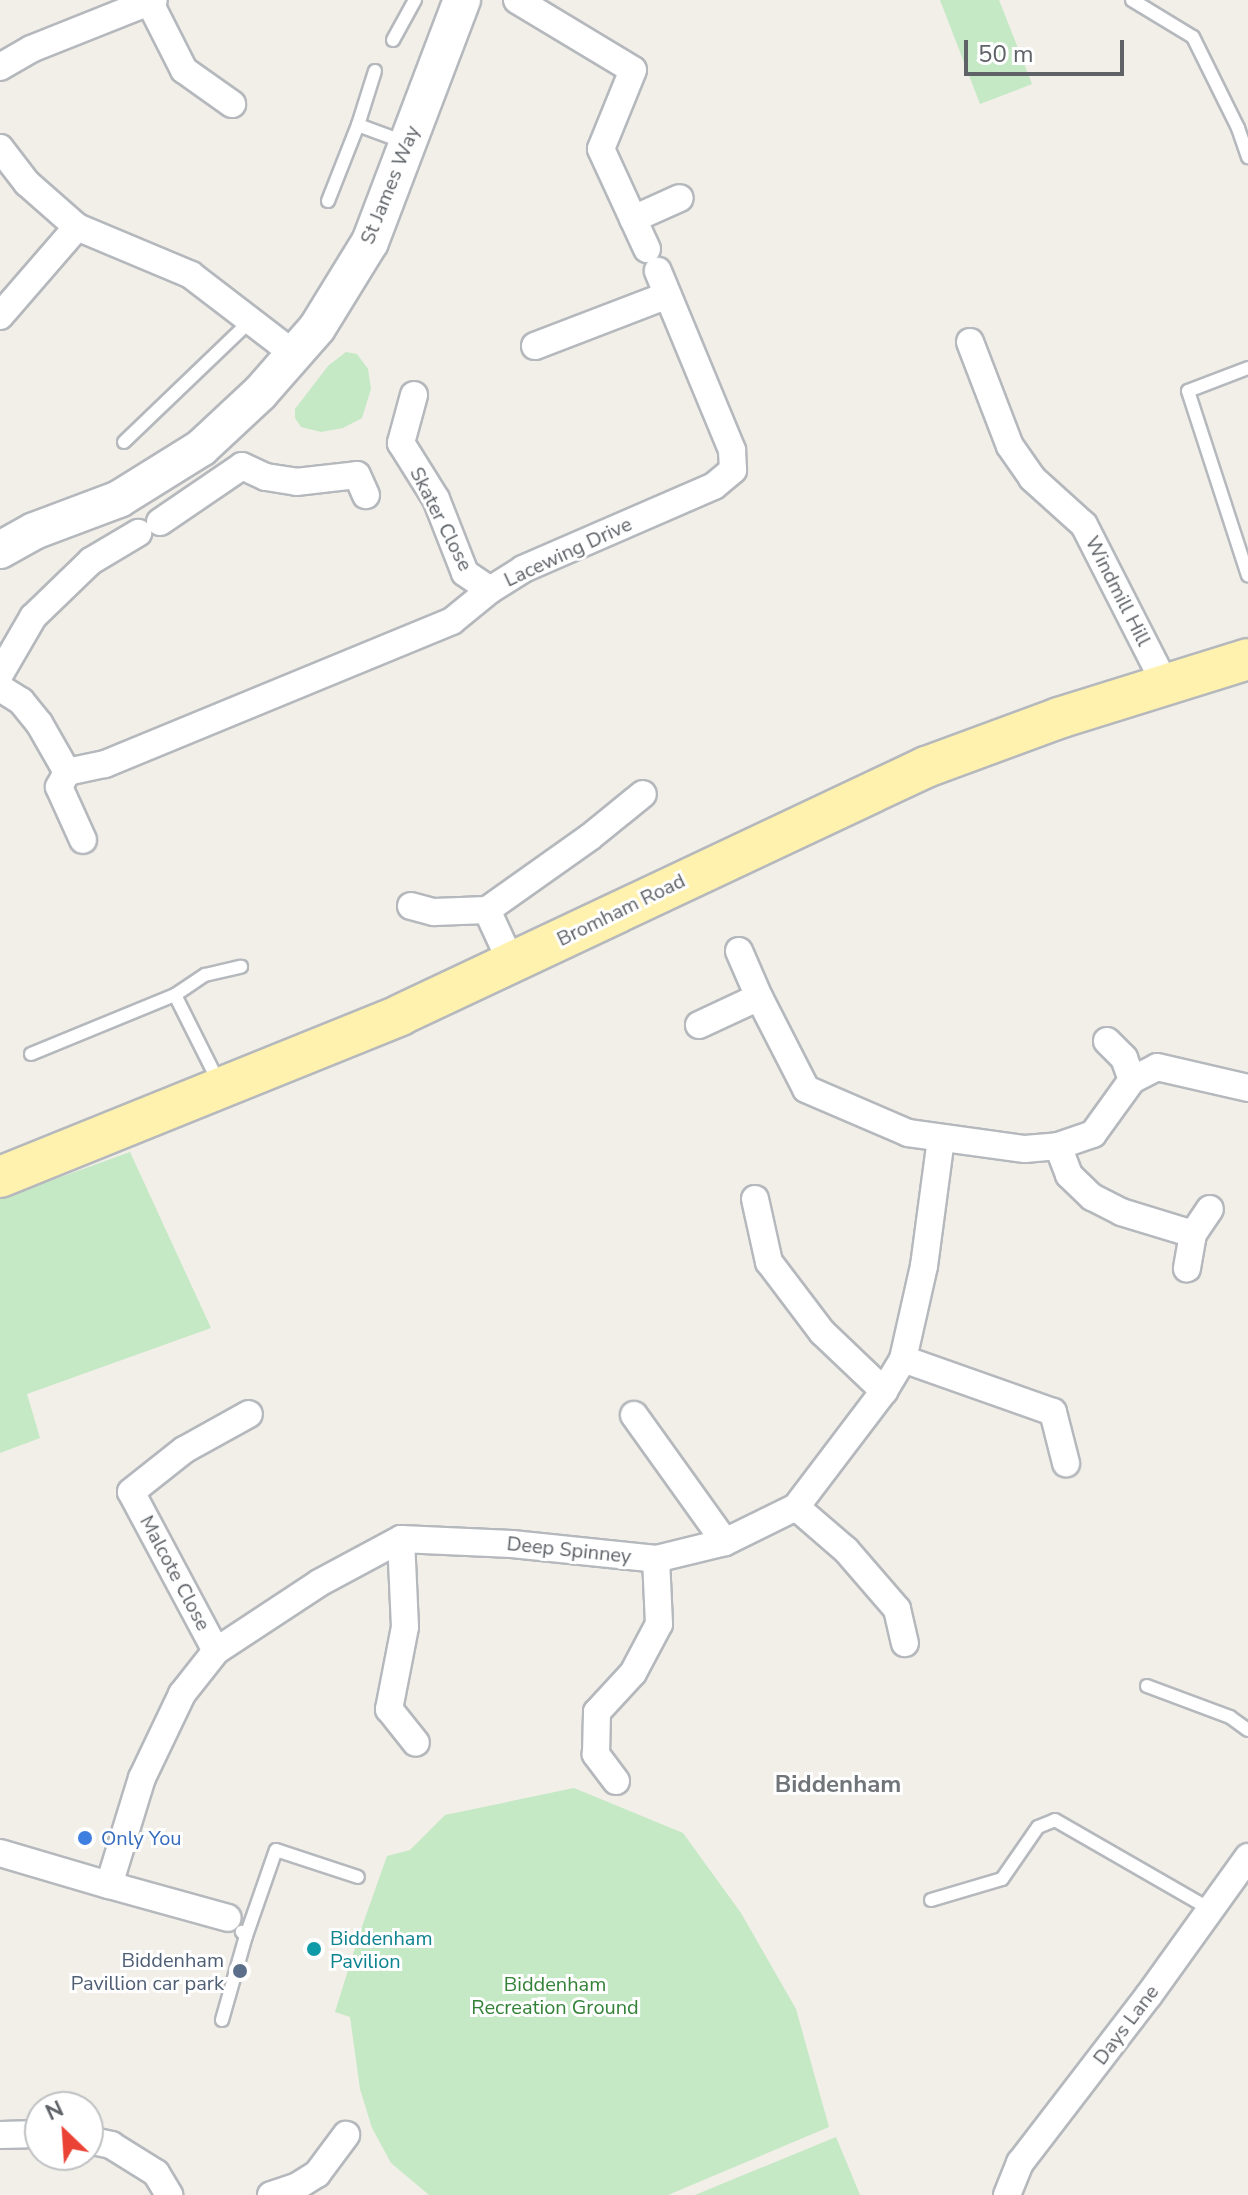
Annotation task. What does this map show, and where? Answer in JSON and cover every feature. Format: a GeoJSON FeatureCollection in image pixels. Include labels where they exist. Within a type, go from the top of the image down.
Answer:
{"type":"FeatureCollection","features":[{"type":"Feature","properties":{"kind":"main road","name":"Bromham Road"},"geometry":{"type":"LineString","coordinates":[[0,1177],[400,1015],[926,767],[1165,684],[1248,659]]}},
{"type":"Feature","properties":{"kind":"street","name":"St James Way"},"geometry":{"type":"LineString","coordinates":[[0,550],[34,531],[119,499],[201,448],[317,328],[370,242],[462,0]]}},
{"type":"Feature","properties":{"kind":"street"},"geometry":{"type":"LineString","coordinates":[[517,0],[633,70],[601,149],[658,272],[535,346]]}},
{"type":"Feature","properties":{"kind":"street"},"geometry":{"type":"LineString","coordinates":[[0,67],[104,9],[152,2],[184,70],[232,104]]}},
{"type":"Feature","properties":{"kind":"street"},"geometry":{"type":"LineString","coordinates":[[0,148],[27,183],[77,227],[191,275],[294,354]]}},
{"type":"Feature","properties":{"kind":"street"},"geometry":{"type":"LineString","coordinates":[[633,219],[680,198]]}},
{"type":"Feature","properties":{"kind":"street"},"geometry":{"type":"LineString","coordinates":[[0,316],[77,227]]}},
{"type":"Feature","properties":{"kind":"street","name":"Lacewing Drive"},"geometry":{"type":"LineString","coordinates":[[67,772],[105,764],[452,621],[490,590],[523,569],[714,486],[733,470],[732,450],[658,272]]}},
{"type":"Feature","properties":{"kind":"street","name":"Windmill Hill"},"geometry":{"type":"LineString","coordinates":[[970,342],[1010,446],[1032,478],[1084,525],[1165,684]]}},
{"type":"Feature","properties":{"kind":"street","name":"Skater Close"},"geometry":{"type":"LineString","coordinates":[[414,395],[401,443],[436,499],[465,573],[490,590]]}},
{"type":"Feature","properties":{"kind":"street"},"geometry":{"type":"LineString","coordinates":[[226,425],[238,443],[242,466]]}},
{"type":"Feature","properties":{"kind":"street"},"geometry":{"type":"LineString","coordinates":[[242,466],[266,477],[296,482],[357,475],[366,495]]}},
{"type":"Feature","properties":{"kind":"street"},"geometry":{"type":"LineString","coordinates":[[0,674],[33,617],[91,561],[113,544],[149,528],[242,466]]}},
{"type":"Feature","properties":{"kind":"street"},"geometry":{"type":"LineString","coordinates":[[0,688],[21,701],[39,723],[67,772],[59,787],[83,840]]}},
{"type":"Feature","properties":{"kind":"street"},"geometry":{"type":"LineString","coordinates":[[411,906],[434,912],[487,910],[590,837],[643,794]]}},
{"type":"Feature","properties":{"kind":"street"},"geometry":{"type":"LineString","coordinates":[[487,910],[511,962]]}},
{"type":"Feature","properties":{"kind":"street"},"geometry":{"type":"LineString","coordinates":[[739,951],[806,1089],[908,1133],[1025,1149],[1058,1146],[1093,1134],[1132,1080],[1157,1067],[1248,1088]]}},
{"type":"Feature","properties":{"kind":"street"},"geometry":{"type":"LineString","coordinates":[[699,1025],[759,997]]}},
{"type":"Feature","properties":{"kind":"street"},"geometry":{"type":"LineString","coordinates":[[1107,1041],[1124,1058],[1132,1080]]}},
{"type":"Feature","properties":{"kind":"street","name":"Deep Spinney"},"geometry":{"type":"LineString","coordinates":[[401,1539],[512,1544],[656,1559],[725,1542],[796,1507],[884,1391],[903,1359],[924,1266],[941,1138]]}},
{"type":"Feature","properties":{"kind":"street"},"geometry":{"type":"LineString","coordinates":[[1058,1146],[1069,1175],[1092,1197],[1121,1212],[1193,1234]]}},
{"type":"Feature","properties":{"kind":"street"},"geometry":{"type":"LineString","coordinates":[[755,1199],[769,1262],[822,1332],[884,1391]]}},
{"type":"Feature","properties":{"kind":"street"},"geometry":{"type":"LineString","coordinates":[[1187,1268],[1193,1234],[1210,1209]]}},
{"type":"Feature","properties":{"kind":"street"},"geometry":{"type":"LineString","coordinates":[[903,1359],[1053,1412],[1066,1463]]}},
{"type":"Feature","properties":{"kind":"street","name":"Malcote Close"},"geometry":{"type":"LineString","coordinates":[[216,1651],[131,1492],[184,1450],[249,1414]]}},
{"type":"Feature","properties":{"kind":"street"},"geometry":{"type":"LineString","coordinates":[[634,1415],[725,1542]]}},
{"type":"Feature","properties":{"kind":"street"},"geometry":{"type":"LineString","coordinates":[[796,1507],[846,1550],[897,1609],[905,1643]]}},
{"type":"Feature","properties":{"kind":"street"},"geometry":{"type":"LineString","coordinates":[[109,1885],[142,1778],[182,1694],[216,1651],[319,1583],[401,1539],[405,1627],[389,1709],[416,1743]]}},
{"type":"Feature","properties":{"kind":"street"},"geometry":{"type":"LineString","coordinates":[[616,1781],[596,1754],[597,1712],[633,1673],[659,1624],[656,1559]]}},
{"type":"Feature","properties":{"kind":"street"},"geometry":{"type":"LineString","coordinates":[[0,1853],[237,1927]]}},
{"type":"Feature","properties":{"kind":"street","name":"Days Lane"},"geometry":{"type":"LineString","coordinates":[[1007,2195],[1020,2163],[1248,1857]]}},
{"type":"Feature","properties":{"kind":"street"},"geometry":{"type":"LineString","coordinates":[[0,2135],[24,2134]]}},
{"type":"Feature","properties":{"kind":"street"},"geometry":{"type":"LineString","coordinates":[[271,2195],[296,2187],[317,2174],[346,2135]]}},
{"type":"Feature","properties":{"kind":"street"},"geometry":{"type":"LineString","coordinates":[[104,2143],[156,2173],[169,2195]]}},
{"type":"Feature","properties":{"kind":"lane"},"geometry":{"type":"LineString","coordinates":[[393,40],[415,0]]}},
{"type":"Feature","properties":{"kind":"lane"},"geometry":{"type":"LineString","coordinates":[[1132,0],[1193,37],[1248,157]]}},
{"type":"Feature","properties":{"kind":"lane"},"geometry":{"type":"LineString","coordinates":[[328,201],[375,71]]}},
{"type":"Feature","properties":{"kind":"lane"},"geometry":{"type":"LineString","coordinates":[[358,125],[407,143]]}},
{"type":"Feature","properties":{"kind":"lane"},"geometry":{"type":"LineString","coordinates":[[124,442],[250,321]]}},
{"type":"Feature","properties":{"kind":"lane"},"geometry":{"type":"LineString","coordinates":[[1248,368],[1188,391],[1248,576]]}},
{"type":"Feature","properties":{"kind":"lane"},"geometry":{"type":"LineString","coordinates":[[31,1054],[175,995],[205,975],[241,967]]}},
{"type":"Feature","properties":{"kind":"lane"},"geometry":{"type":"LineString","coordinates":[[175,995],[221,1089]]}},
{"type":"Feature","properties":{"kind":"lane"},"geometry":{"type":"LineString","coordinates":[[1147,1686],[1230,1717],[1248,1730]]}},
{"type":"Feature","properties":{"kind":"lane"},"geometry":{"type":"LineString","coordinates":[[931,1900],[1002,1879],[1038,1827],[1055,1820],[1210,1909]]}},
{"type":"Feature","properties":{"kind":"lane"},"geometry":{"type":"LineString","coordinates":[[222,2020],[237,1927],[276,1850],[358,1877]]}},
{"type":"Feature","properties":{"kind":"green space"},"geometry":{"type":"Polygon","coordinates":[[[940,0],[999,0],[1032,84],[980,104],[940,0]]]}},
{"type":"Feature","properties":{"kind":"green space"},"geometry":{"type":"Polygon","coordinates":[[[346,352],[357,354],[368,369],[371,389],[362,418],[343,428],[321,432],[301,427],[295,418],[295,409],[328,366],[346,352]]]}},
{"type":"Feature","properties":{"kind":"green space"},"geometry":{"type":"Polygon","coordinates":[[[130,1152],[211,1328],[27,1394],[40,1438],[0,1453],[0,1199],[130,1152]]]}},
{"type":"Feature","properties":{"kind":"green space","name":"Biddenham Recreation Ground"},"geometry":{"type":"Polygon","coordinates":[[[574,1788],[683,1833],[741,1913],[796,2009],[829,2127],[668,2195],[429,2195],[391,2163],[372,2128],[360,2089],[350,2017],[335,2012],[387,1856],[410,1850],[445,1815],[574,1788]]]}},
{"type":"Feature","properties":{"kind":"green space"},"geometry":{"type":"Polygon","coordinates":[[[836,2137],[860,2195],[695,2195],[836,2137]]]}},
{"type":"Feature","properties":{"kind":"place","name":"Only You"},"geometry":{"type":"Point","coordinates":[85,1838]}},
{"type":"Feature","properties":{"kind":"place","name":"Biddenham Pavilion"},"geometry":{"type":"Point","coordinates":[314,1949]}},
{"type":"Feature","properties":{"kind":"place","name":"Biddenham Pavillion car park"},"geometry":{"type":"Point","coordinates":[240,1971]}},
{"type":"Feature","properties":{"kind":"district","name":"Biddenham"},"geometry":{"type":"Point","coordinates":[838,1785]}}]}
